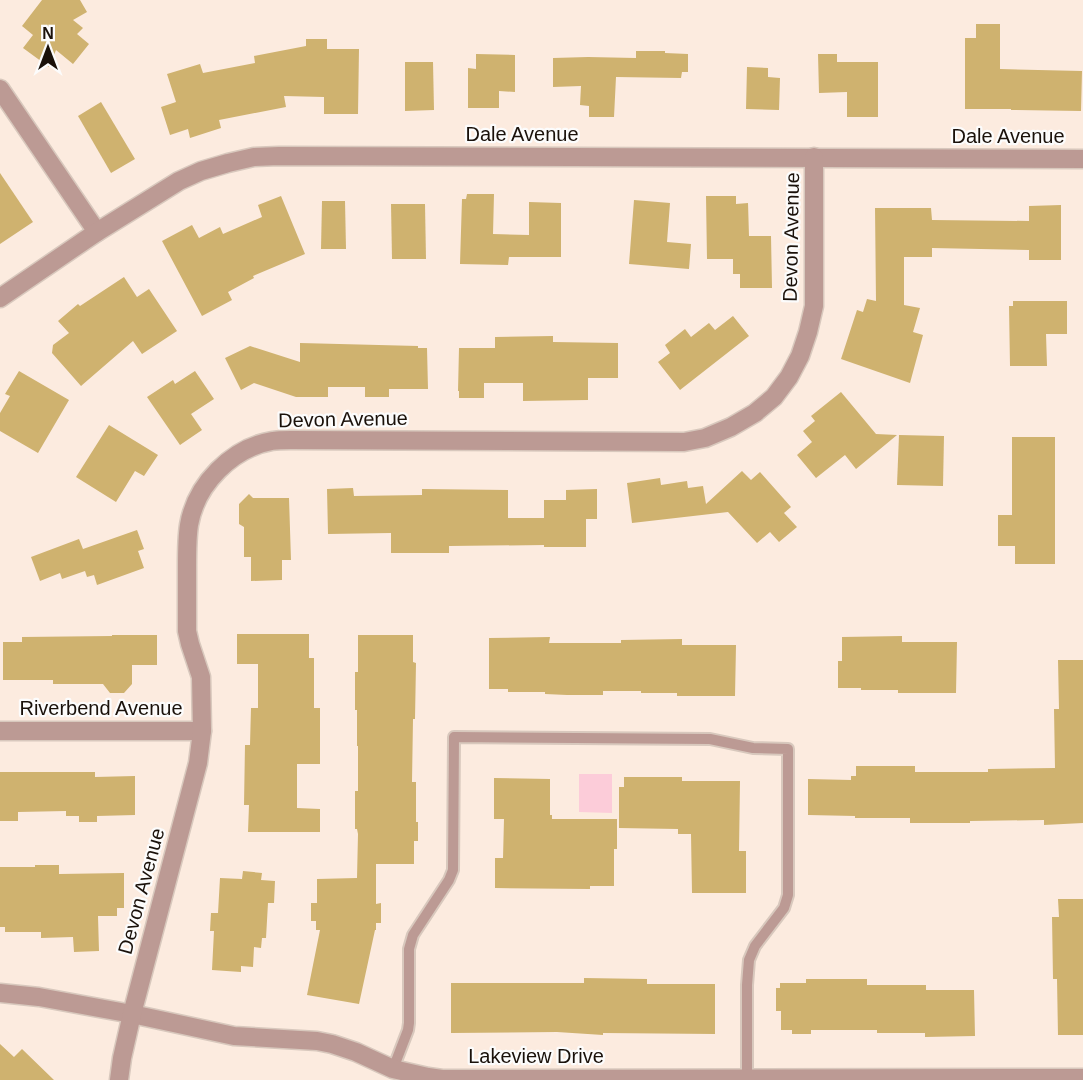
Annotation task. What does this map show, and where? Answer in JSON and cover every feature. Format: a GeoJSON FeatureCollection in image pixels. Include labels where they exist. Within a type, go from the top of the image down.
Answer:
{"type":"FeatureCollection","features":[{"type":"Feature","properties":{"kind":"street"},"geometry":{"type":"LineString","coordinates":[[0,89],[97,232]]}},
{"type":"Feature","properties":{"kind":"street","name":"Dale Avenue"},"geometry":{"type":"LineString","coordinates":[[0,298],[97,232],[179,181],[201,171],[254,158],[279,156],[1083,159]]}},
{"type":"Feature","properties":{"kind":"street","name":"Devon Avenue"},"geometry":{"type":"LineString","coordinates":[[119,1080],[132,1014],[198,763],[202,730],[201,677],[187,631],[187,541],[195,503],[207,485],[221,467],[238,454],[271,441],[684,442],[705,438],[731,427],[755,413],[774,397],[789,377],[800,356],[808,332],[814,306],[814,158]]}},
{"type":"Feature","properties":{"kind":"street","name":"Riverbend Avenue"},"geometry":{"type":"LineString","coordinates":[[0,731],[202,730]]}},
{"type":"Feature","properties":{"kind":"street","name":"Lakeview Drive"},"geometry":{"type":"LineString","coordinates":[[0,993],[39,997],[132,1014],[234,1036],[317,1041],[356,1052],[393,1069],[442,1079],[1083,1078]]}},
{"type":"Feature","properties":{"kind":"lane"},"geometry":{"type":"LineString","coordinates":[[393,1069],[410,1023],[410,942],[453,870],[454,737],[710,739],[753,748],[788,749],[788,895],[784,908],[754,946],[749,960],[739,1078]]}},
{"type":"Feature","properties":{"kind":"shaded area"},"geometry":{"type":"Polygon","coordinates":[[[579,774],[612,774],[612,813],[579,812],[579,774]]]}},
{"type":"Feature","properties":{"kind":"building"},"geometry":{"type":"Polygon","coordinates":[[[42,0],[80,0],[87,12],[73,20],[83,28],[77,34],[89,44],[73,64],[56,50],[49,67],[23,48],[33,35],[22,26],[42,0]]]}},
{"type":"Feature","properties":{"kind":"building"},"geometry":{"type":"Polygon","coordinates":[[[976,24],[1000,24],[1000,69],[1082,71],[1081,111],[965,109],[965,38],[976,38],[976,24]]]}},
{"type":"Feature","properties":{"kind":"building"},"geometry":{"type":"Polygon","coordinates":[[[306,39],[327,39],[327,49],[359,49],[358,114],[324,114],[324,97],[284,96],[286,107],[219,120],[221,128],[190,138],[188,129],[170,135],[161,107],[176,102],[167,74],[200,64],[203,73],[255,63],[254,56],[306,46],[306,39]]]}},
{"type":"Feature","properties":{"kind":"building"},"geometry":{"type":"Polygon","coordinates":[[[636,51],[688,54],[688,72],[682,72],[681,78],[616,77],[614,117],[589,117],[589,106],[580,105],[581,86],[553,87],[553,58],[636,58],[636,51]]]}},
{"type":"Feature","properties":{"kind":"building"},"geometry":{"type":"Polygon","coordinates":[[[476,54],[515,55],[515,92],[499,91],[499,108],[468,108],[468,68],[476,69],[476,54]]]}},
{"type":"Feature","properties":{"kind":"building"},"geometry":{"type":"Polygon","coordinates":[[[818,54],[837,54],[837,62],[878,62],[878,117],[847,117],[847,92],[819,93],[818,54]]]}},
{"type":"Feature","properties":{"kind":"building"},"geometry":{"type":"Polygon","coordinates":[[[405,62],[433,62],[434,110],[405,111],[405,62]]]}},
{"type":"Feature","properties":{"kind":"building"},"geometry":{"type":"Polygon","coordinates":[[[747,67],[768,68],[768,77],[780,78],[779,110],[746,109],[747,67]]]}},
{"type":"Feature","properties":{"kind":"building"},"geometry":{"type":"Polygon","coordinates":[[[101,102],[135,159],[111,173],[78,116],[101,102]]]}},
{"type":"Feature","properties":{"kind":"building"},"geometry":{"type":"Polygon","coordinates":[[[0,173],[33,222],[0,244],[0,173]]]}},
{"type":"Feature","properties":{"kind":"building"},"geometry":{"type":"Polygon","coordinates":[[[467,194],[494,194],[493,234],[529,235],[529,202],[561,203],[561,257],[509,257],[508,265],[460,264],[462,199],[466,199],[467,194]]]}},
{"type":"Feature","properties":{"kind":"building"},"geometry":{"type":"Polygon","coordinates":[[[281,196],[305,254],[253,276],[254,278],[228,292],[232,300],[202,316],[162,241],[192,225],[199,238],[220,227],[223,234],[262,217],[258,205],[281,196]]]}},
{"type":"Feature","properties":{"kind":"building"},"geometry":{"type":"Polygon","coordinates":[[[706,196],[736,196],[736,204],[748,203],[749,236],[771,236],[772,288],[740,288],[740,274],[733,274],[733,259],[707,259],[706,196]]]}},
{"type":"Feature","properties":{"kind":"building"},"geometry":{"type":"Polygon","coordinates":[[[634,200],[670,203],[667,242],[691,244],[689,269],[629,264],[634,200]]]}},
{"type":"Feature","properties":{"kind":"building"},"geometry":{"type":"Polygon","coordinates":[[[322,201],[345,201],[346,249],[321,249],[322,201]]]}},
{"type":"Feature","properties":{"kind":"building"},"geometry":{"type":"Polygon","coordinates":[[[391,204],[425,204],[426,259],[392,259],[391,204]]]}},
{"type":"Feature","properties":{"kind":"building"},"geometry":{"type":"Polygon","coordinates":[[[1061,205],[1061,260],[1029,260],[1029,250],[932,248],[932,257],[904,257],[904,305],[920,308],[913,332],[923,335],[910,383],[841,359],[857,310],[863,312],[867,299],[876,301],[875,208],[931,208],[932,220],[1029,221],[1029,206],[1061,205]]]}},
{"type":"Feature","properties":{"kind":"building"},"geometry":{"type":"Polygon","coordinates":[[[124,277],[137,297],[149,289],[177,331],[142,354],[133,341],[81,386],[52,353],[53,345],[69,333],[58,321],[78,304],[80,306],[124,277]]]}},
{"type":"Feature","properties":{"kind":"building"},"geometry":{"type":"Polygon","coordinates":[[[1013,301],[1067,301],[1067,334],[1046,334],[1047,366],[1010,366],[1009,306],[1013,306],[1013,301]]]}},
{"type":"Feature","properties":{"kind":"building"},"geometry":{"type":"Polygon","coordinates":[[[733,316],[749,336],[680,390],[658,362],[670,353],[665,345],[685,329],[691,337],[709,323],[715,330],[733,316]]]}},
{"type":"Feature","properties":{"kind":"building"},"geometry":{"type":"Polygon","coordinates":[[[553,336],[553,342],[618,343],[618,378],[588,378],[588,400],[523,401],[523,383],[484,383],[484,398],[459,398],[459,348],[495,348],[495,337],[553,336]]]}},
{"type":"Feature","properties":{"kind":"building"},"geometry":{"type":"Polygon","coordinates":[[[300,343],[427,348],[428,389],[389,389],[389,397],[365,397],[365,387],[328,387],[328,397],[296,397],[254,383],[241,390],[225,358],[250,346],[300,362],[300,343]]]}},
{"type":"Feature","properties":{"kind":"building"},"geometry":{"type":"Polygon","coordinates":[[[19,371],[69,400],[38,453],[0,431],[0,413],[10,396],[5,394],[19,371]]]}},
{"type":"Feature","properties":{"kind":"building"},"geometry":{"type":"Polygon","coordinates":[[[195,371],[214,399],[191,414],[202,430],[180,445],[147,397],[173,380],[175,384],[195,371]]]}},
{"type":"Feature","properties":{"kind":"building"},"geometry":{"type":"Polygon","coordinates":[[[841,392],[876,434],[897,435],[856,469],[845,455],[816,478],[797,455],[812,442],[803,431],[815,421],[811,416],[841,392]]]}},
{"type":"Feature","properties":{"kind":"building"},"geometry":{"type":"Polygon","coordinates":[[[109,425],[158,455],[144,476],[135,471],[116,502],[76,477],[109,425]]]}},
{"type":"Feature","properties":{"kind":"building"},"geometry":{"type":"Polygon","coordinates":[[[899,435],[944,436],[943,486],[897,485],[899,435]]]}},
{"type":"Feature","properties":{"kind":"building"},"geometry":{"type":"Polygon","coordinates":[[[1012,437],[1055,437],[1055,564],[1015,564],[1015,546],[998,546],[998,515],[1012,515],[1012,437]]]}},
{"type":"Feature","properties":{"kind":"building"},"geometry":{"type":"Polygon","coordinates":[[[742,471],[751,480],[760,472],[791,507],[784,513],[797,527],[779,542],[770,532],[757,543],[728,512],[632,523],[627,483],[660,478],[661,485],[687,481],[688,488],[703,486],[706,504],[742,471]]]}},
{"type":"Feature","properties":{"kind":"building"},"geometry":{"type":"Polygon","coordinates":[[[353,488],[354,496],[422,495],[422,489],[508,490],[508,518],[544,518],[544,500],[566,500],[566,490],[597,489],[597,519],[586,519],[586,547],[449,546],[449,553],[391,553],[391,533],[328,534],[327,489],[353,488]]]}},
{"type":"Feature","properties":{"kind":"building"},"geometry":{"type":"Polygon","coordinates":[[[249,494],[253,498],[289,498],[291,560],[282,560],[282,580],[251,581],[251,557],[244,557],[244,527],[239,524],[239,504],[249,494]]]}},
{"type":"Feature","properties":{"kind":"building"},"geometry":{"type":"Polygon","coordinates":[[[137,530],[144,549],[138,551],[144,568],[97,585],[94,575],[87,577],[85,571],[62,579],[60,573],[40,581],[31,557],[79,539],[83,549],[137,530]]]}},
{"type":"Feature","properties":{"kind":"building"},"geometry":{"type":"Polygon","coordinates":[[[237,634],[309,634],[309,658],[314,658],[314,708],[320,708],[320,764],[297,764],[297,808],[320,809],[320,832],[248,832],[249,805],[244,805],[245,745],[250,745],[251,708],[258,708],[258,664],[237,664],[237,634]]]}},
{"type":"Feature","properties":{"kind":"building"},"geometry":{"type":"Polygon","coordinates":[[[157,635],[157,665],[132,665],[132,684],[124,693],[110,693],[103,684],[53,684],[53,680],[3,680],[3,642],[22,642],[22,637],[157,635]]]}},
{"type":"Feature","properties":{"kind":"building"},"geometry":{"type":"Polygon","coordinates":[[[358,635],[413,635],[413,662],[416,663],[412,782],[416,782],[416,822],[418,822],[418,841],[414,841],[414,864],[376,864],[376,904],[381,903],[381,923],[376,923],[359,1004],[307,995],[320,930],[316,930],[316,921],[311,921],[311,903],[317,903],[317,879],[357,878],[358,834],[355,829],[355,791],[358,791],[358,746],[355,672],[358,672],[358,635]]]}},
{"type":"Feature","properties":{"kind":"building"},"geometry":{"type":"Polygon","coordinates":[[[902,636],[902,642],[957,642],[956,693],[898,693],[898,690],[838,688],[838,661],[842,661],[842,637],[902,636]]]}},
{"type":"Feature","properties":{"kind":"building"},"geometry":{"type":"Polygon","coordinates":[[[550,637],[549,643],[621,643],[621,640],[682,639],[682,645],[736,645],[735,696],[677,696],[677,693],[641,693],[641,691],[603,691],[603,695],[567,695],[489,689],[489,638],[550,637]]]}},
{"type":"Feature","properties":{"kind":"building"},"geometry":{"type":"Polygon","coordinates":[[[1058,660],[1083,660],[1083,823],[1044,825],[1044,820],[910,823],[910,818],[808,815],[808,779],[851,780],[851,776],[856,776],[856,766],[915,766],[915,772],[988,772],[988,769],[1055,768],[1054,709],[1059,709],[1058,660]]]}},
{"type":"Feature","properties":{"kind":"building"},"geometry":{"type":"Polygon","coordinates":[[[0,772],[95,772],[95,777],[135,776],[135,815],[97,816],[97,822],[79,822],[79,816],[66,816],[66,811],[18,812],[18,821],[0,821],[0,772]]]}},
{"type":"Feature","properties":{"kind":"building"},"geometry":{"type":"Polygon","coordinates":[[[624,777],[682,777],[682,781],[740,781],[739,851],[746,851],[746,893],[692,893],[691,834],[678,834],[678,829],[619,828],[619,787],[624,787],[624,777]]]}},
{"type":"Feature","properties":{"kind":"building"},"geometry":{"type":"Polygon","coordinates":[[[494,778],[550,779],[552,819],[617,819],[614,886],[590,886],[590,889],[495,888],[495,858],[503,858],[504,819],[494,819],[494,778]]]}},
{"type":"Feature","properties":{"kind":"building"},"geometry":{"type":"Polygon","coordinates":[[[35,865],[59,865],[59,874],[124,873],[124,908],[117,908],[117,916],[98,916],[99,951],[74,952],[73,937],[41,938],[41,932],[5,932],[5,927],[0,927],[0,867],[35,867],[35,865]]]}},
{"type":"Feature","properties":{"kind":"building"},"geometry":{"type":"Polygon","coordinates":[[[243,871],[262,873],[261,880],[275,881],[274,903],[268,903],[266,938],[262,938],[261,948],[254,947],[253,967],[241,966],[241,972],[212,970],[214,931],[210,931],[211,913],[218,913],[220,878],[242,879],[243,871]]]}},
{"type":"Feature","properties":{"kind":"building"},"geometry":{"type":"Polygon","coordinates":[[[1058,899],[1083,899],[1083,1035],[1058,1035],[1057,979],[1053,979],[1052,917],[1059,917],[1058,899]]]}},
{"type":"Feature","properties":{"kind":"building"},"geometry":{"type":"Polygon","coordinates":[[[584,978],[647,979],[647,984],[715,984],[715,1034],[451,1033],[451,983],[584,983],[584,978]]]}},
{"type":"Feature","properties":{"kind":"building"},"geometry":{"type":"Polygon","coordinates":[[[806,979],[867,979],[867,985],[926,985],[926,990],[974,990],[975,1036],[925,1037],[925,1033],[877,1033],[877,1030],[811,1030],[811,1034],[792,1034],[792,1030],[781,1030],[781,1011],[776,1011],[776,988],[780,988],[780,983],[806,983],[806,979]]]}},
{"type":"Feature","properties":{"kind":"building"},"geometry":{"type":"Polygon","coordinates":[[[0,1044],[14,1057],[22,1049],[54,1080],[0,1080],[0,1044]]]}}]}
